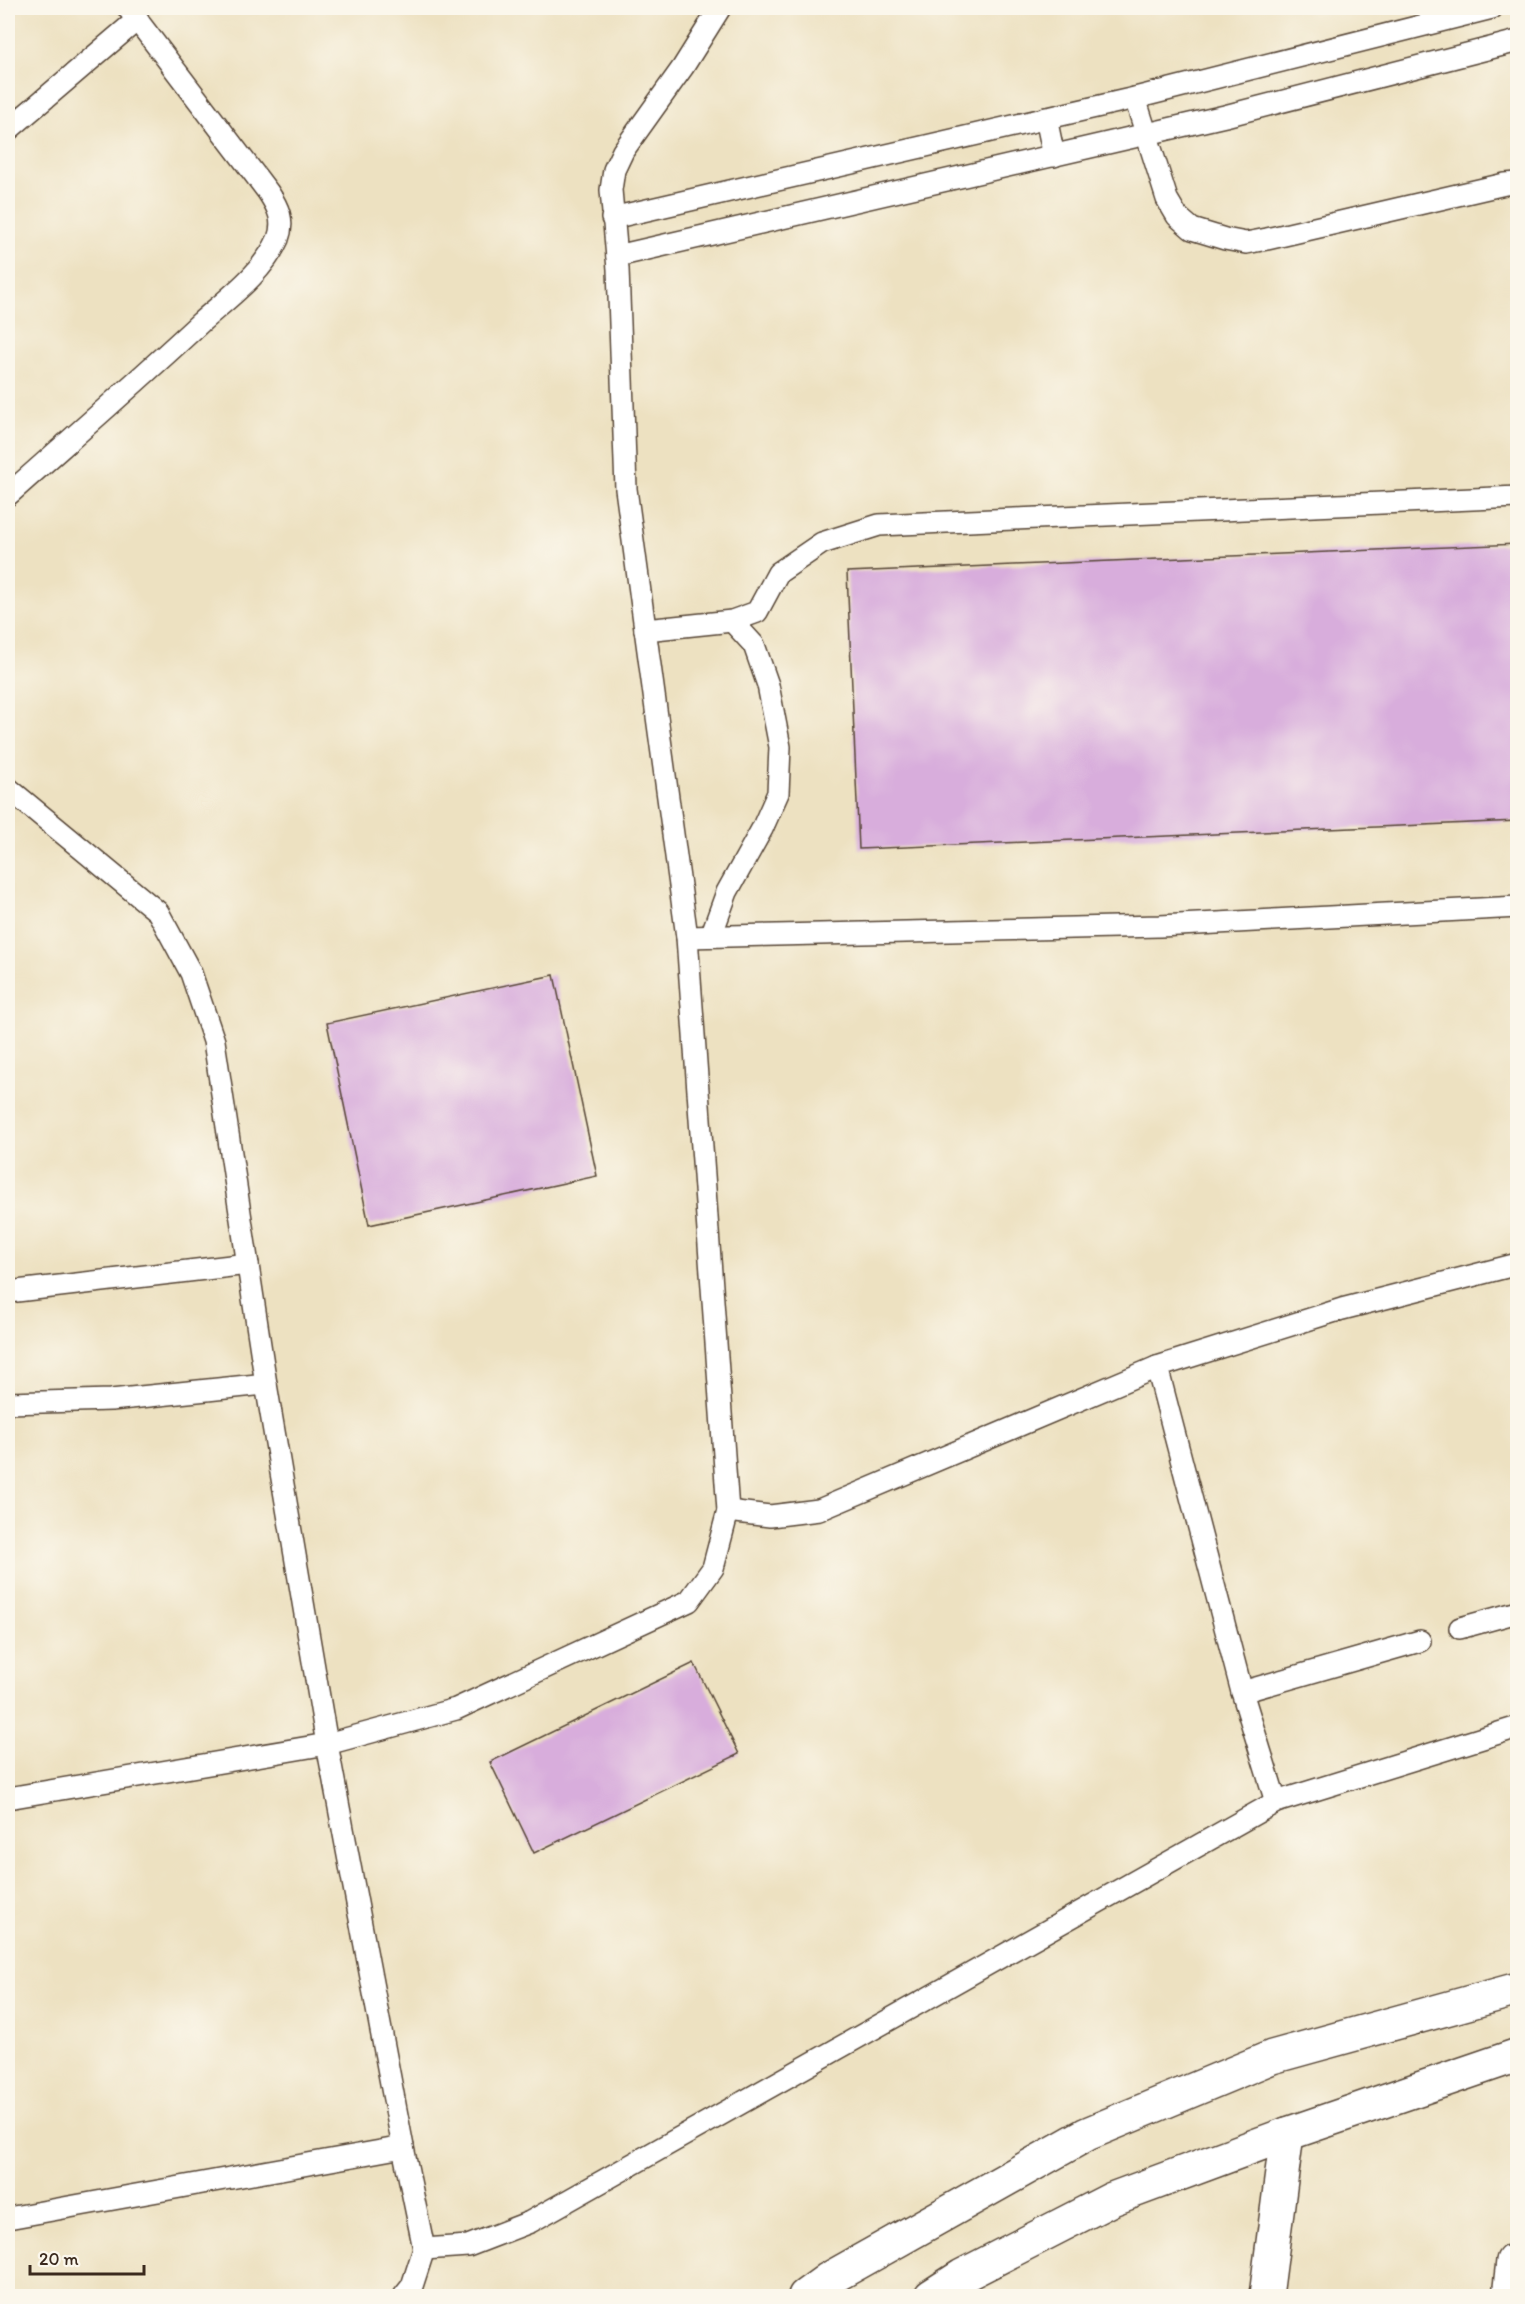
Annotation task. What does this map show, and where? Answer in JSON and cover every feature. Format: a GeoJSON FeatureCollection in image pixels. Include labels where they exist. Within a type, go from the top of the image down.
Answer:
{"type":"FeatureCollection","features":[{"type":"Feature","properties":{"kind":"main road"},"geometry":{"type":"LineString","coordinates":[[805,2296],[827,2280],[1087,2134],[1272,2057],[1518,1989]]}},
{"type":"Feature","properties":{"kind":"main road"},"geometry":{"type":"LineString","coordinates":[[930,2296],[962,2276],[1112,2199],[1287,2134],[1518,2055]]}},
{"type":"Feature","properties":{"kind":"main road"},"geometry":{"type":"LineString","coordinates":[[1266,2296],[1287,2134]]}},
{"type":"Feature","properties":{"kind":"main road"},"geometry":{"type":"LineString","coordinates":[[1509,2296],[1513,2261]]}},
{"type":"Feature","properties":{"kind":"lane"},"geometry":{"type":"LineString","coordinates":[[8,1798],[327,1744],[456,1709],[689,1601],[713,1568],[728,1511],[687,937],[626,489],[617,256],[611,190],[614,170],[623,151],[683,67],[720,8]]}},
{"type":"Feature","properties":{"kind":"lane"},"geometry":{"type":"LineString","coordinates":[[612,218],[1135,98],[1492,8]]}},
{"type":"Feature","properties":{"kind":"lane"},"geometry":{"type":"LineString","coordinates":[[8,130],[133,13],[268,192],[279,209],[281,223],[279,237],[268,258],[248,279],[166,356],[8,495]]}},
{"type":"Feature","properties":{"kind":"lane"},"geometry":{"type":"LineString","coordinates":[[617,256],[1146,135],[1518,41]]}},
{"type":"Feature","properties":{"kind":"lane"},"geometry":{"type":"LineString","coordinates":[[1135,98],[1167,199],[1177,216],[1192,229],[1225,239],[1246,243],[1505,184],[1518,183]]}},
{"type":"Feature","properties":{"kind":"lane"},"geometry":{"type":"LineString","coordinates":[[1046,118],[1054,156]]}},
{"type":"Feature","properties":{"kind":"lane"},"geometry":{"type":"LineString","coordinates":[[645,630],[732,621],[757,612],[778,573],[822,543],[879,525],[1518,497]]}},
{"type":"Feature","properties":{"kind":"lane"},"geometry":{"type":"LineString","coordinates":[[711,936],[727,892],[762,829],[778,793],[780,747],[768,685],[754,645],[732,621]]}},
{"type":"Feature","properties":{"kind":"lane"},"geometry":{"type":"LineString","coordinates":[[8,788],[158,912],[191,973],[214,1041],[266,1384],[327,1744],[424,2249],[412,2286],[404,2296]]}},
{"type":"Feature","properties":{"kind":"lane"},"geometry":{"type":"LineString","coordinates":[[687,937],[1160,926],[1518,907]]}},
{"type":"Feature","properties":{"kind":"lane"},"geometry":{"type":"LineString","coordinates":[[8,1292],[248,1264]]}},
{"type":"Feature","properties":{"kind":"lane"},"geometry":{"type":"LineString","coordinates":[[728,1511],[770,1516],[819,1510],[1157,1367],[1342,1309],[1518,1264]]}},
{"type":"Feature","properties":{"kind":"lane"},"geometry":{"type":"LineString","coordinates":[[1157,1367],[1242,1692],[1276,1802]]}},
{"type":"Feature","properties":{"kind":"lane"},"geometry":{"type":"LineString","coordinates":[[8,1403],[111,1400],[266,1384]]}},
{"type":"Feature","properties":{"kind":"lane"},"geometry":{"type":"LineString","coordinates":[[1460,1628],[1518,1612]]}},
{"type":"Feature","properties":{"kind":"lane"},"geometry":{"type":"LineString","coordinates":[[1242,1692],[1420,1641]]}},
{"type":"Feature","properties":{"kind":"lane"},"geometry":{"type":"LineString","coordinates":[[424,2249],[468,2246],[530,2222],[1276,1802],[1518,1727]]}},
{"type":"Feature","properties":{"kind":"lane"},"geometry":{"type":"LineString","coordinates":[[8,2218],[403,2147]]}},
{"type":"Feature","properties":{"kind":"building"},"geometry":{"type":"Polygon","coordinates":[[[1518,544],[1518,821],[859,849],[847,572],[1518,544]]]}},
{"type":"Feature","properties":{"kind":"building"},"geometry":{"type":"Polygon","coordinates":[[[554,975],[597,1176],[369,1225],[327,1023],[554,975]]]}},
{"type":"Feature","properties":{"kind":"building"},"geometry":{"type":"Polygon","coordinates":[[[694,1663],[739,1754],[534,1853],[490,1762],[694,1663]]]}}]}
